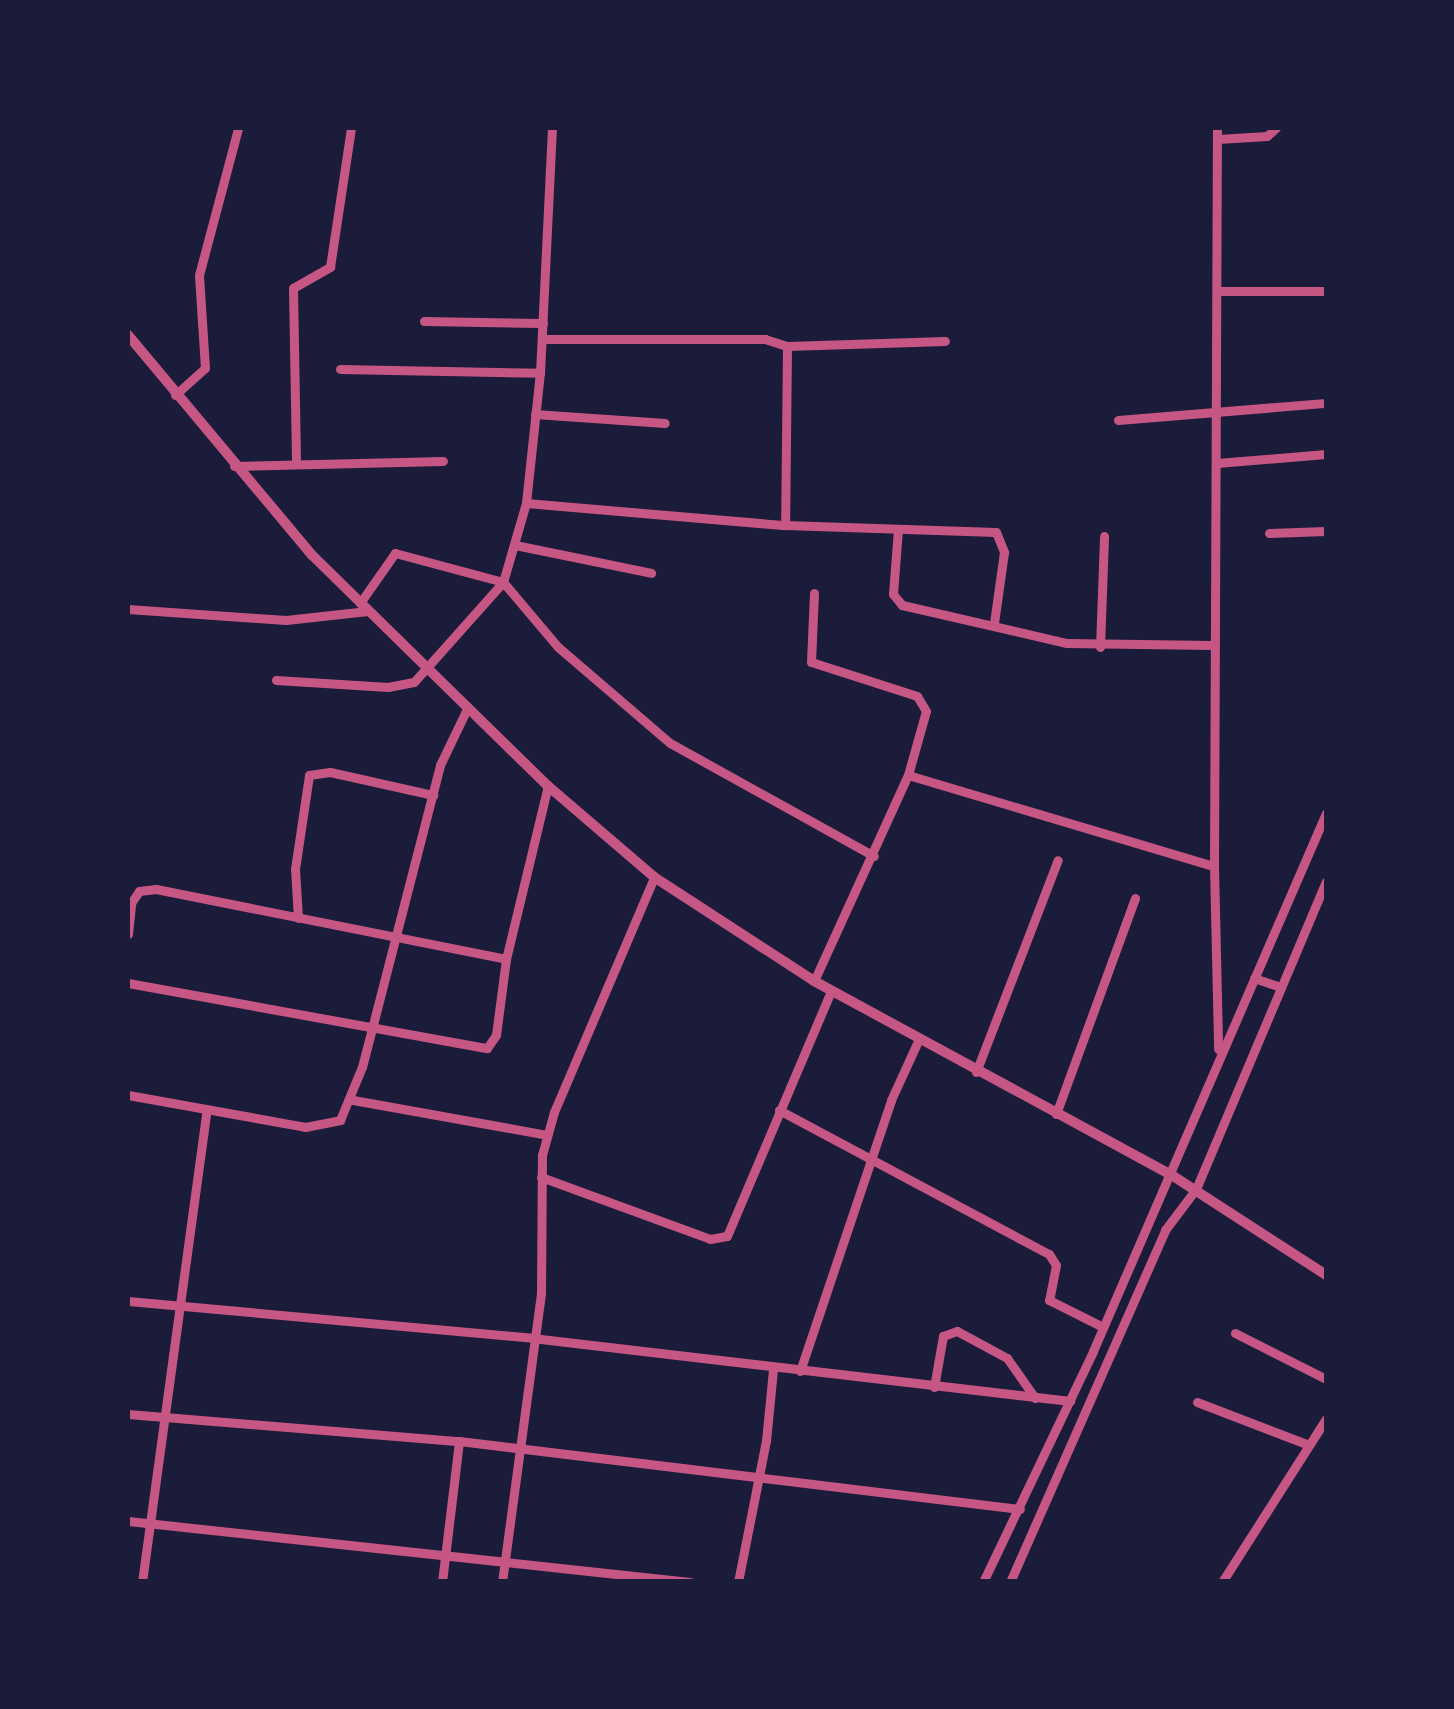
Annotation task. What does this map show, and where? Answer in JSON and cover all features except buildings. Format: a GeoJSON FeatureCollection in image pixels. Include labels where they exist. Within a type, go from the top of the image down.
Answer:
{"type":"FeatureCollection","features":[{"type":"Feature","properties":{"kind":"street"},"geometry":{"type":"LineString","coordinates":[[176,395],[206,368],[199,275],[238,128]]}},
{"type":"Feature","properties":{"kind":"street"},"geometry":{"type":"LineString","coordinates":[[296,460],[293,288],[330,266],[351,128]]}},
{"type":"Feature","properties":{"kind":"street"},"geometry":{"type":"LineString","coordinates":[[276,680],[401,686],[430,670],[503,582],[526,503],[540,373],[552,128]]}},
{"type":"Feature","properties":{"kind":"street"},"geometry":{"type":"LineString","coordinates":[[1218,128],[1218,463],[1212,646],[1218,1056]]}},
{"type":"Feature","properties":{"kind":"street"},"geometry":{"type":"LineString","coordinates":[[1218,140],[1267,136],[1276,128]]}},
{"type":"Feature","properties":{"kind":"street"},"geometry":{"type":"LineString","coordinates":[[1218,291],[1326,290]]}},
{"type":"Feature","properties":{"kind":"street"},"geometry":{"type":"LineString","coordinates":[[424,321],[543,323]]}},
{"type":"Feature","properties":{"kind":"street"},"geometry":{"type":"LineString","coordinates":[[128,335],[234,466],[364,607],[548,786],[654,877],[814,981],[1170,1174],[1326,1275]]}},
{"type":"Feature","properties":{"kind":"street"},"geometry":{"type":"LineString","coordinates":[[542,339],[765,339],[787,346],[945,341]]}},
{"type":"Feature","properties":{"kind":"street"},"geometry":{"type":"LineString","coordinates":[[784,525],[787,346]]}},
{"type":"Feature","properties":{"kind":"street"},"geometry":{"type":"LineString","coordinates":[[340,369],[540,373]]}},
{"type":"Feature","properties":{"kind":"street"},"geometry":{"type":"LineString","coordinates":[[1118,420],[1326,403]]}},
{"type":"Feature","properties":{"kind":"street"},"geometry":{"type":"LineString","coordinates":[[535,414],[664,423]]}},
{"type":"Feature","properties":{"kind":"street"},"geometry":{"type":"LineString","coordinates":[[1218,463],[1326,454]]}},
{"type":"Feature","properties":{"kind":"street"},"geometry":{"type":"LineString","coordinates":[[234,466],[296,460],[444,461]]}},
{"type":"Feature","properties":{"kind":"street"},"geometry":{"type":"LineString","coordinates":[[526,503],[784,525],[996,532],[1004,552],[994,623]]}},
{"type":"Feature","properties":{"kind":"street"},"geometry":{"type":"LineString","coordinates":[[898,530],[896,601],[1100,647],[1212,646]]}},
{"type":"Feature","properties":{"kind":"street"},"geometry":{"type":"LineString","coordinates":[[1270,532],[1326,530]]}},
{"type":"Feature","properties":{"kind":"street"},"geometry":{"type":"LineString","coordinates":[[1100,647],[1104,536]]}},
{"type":"Feature","properties":{"kind":"street"},"geometry":{"type":"LineString","coordinates":[[515,545],[651,573]]}},
{"type":"Feature","properties":{"kind":"street"},"geometry":{"type":"LineString","coordinates":[[128,609],[286,620],[364,607],[396,554],[503,582],[558,646],[670,743],[874,856]]}},
{"type":"Feature","properties":{"kind":"street"},"geometry":{"type":"LineString","coordinates":[[814,593],[810,662],[923,701],[908,776],[814,981]]}},
{"type":"Feature","properties":{"kind":"street"},"geometry":{"type":"LineString","coordinates":[[128,1095],[327,1127],[352,1100],[432,795],[468,709]]}},
{"type":"Feature","properties":{"kind":"street"},"geometry":{"type":"LineString","coordinates":[[298,918],[295,869],[310,775],[330,772],[432,795]]}},
{"type":"Feature","properties":{"kind":"street"},"geometry":{"type":"LineString","coordinates":[[908,776],[1214,866]]}},
{"type":"Feature","properties":{"kind":"street"},"geometry":{"type":"LineString","coordinates":[[128,983],[487,1048],[496,1035],[506,959],[548,786]]}},
{"type":"Feature","properties":{"kind":"street"},"geometry":{"type":"LineString","coordinates":[[983,1582],[1104,1328],[1326,813]]}},
{"type":"Feature","properties":{"kind":"street"},"geometry":{"type":"LineString","coordinates":[[976,1072],[1058,860]]}},
{"type":"Feature","properties":{"kind":"street"},"geometry":{"type":"LineString","coordinates":[[502,1582],[544,1253],[541,1177],[546,1135],[654,877]]}},
{"type":"Feature","properties":{"kind":"street"},"geometry":{"type":"LineString","coordinates":[[1010,1582],[1165,1230],[1196,1189],[1326,881]]}},
{"type":"Feature","properties":{"kind":"street"},"geometry":{"type":"LineString","coordinates":[[128,934],[132,903],[139,892],[156,889],[506,959]]}},
{"type":"Feature","properties":{"kind":"street"},"geometry":{"type":"LineString","coordinates":[[1056,1114],[1135,898]]}},
{"type":"Feature","properties":{"kind":"street"},"geometry":{"type":"LineString","coordinates":[[1254,978],[1280,987]]}},
{"type":"Feature","properties":{"kind":"street"},"geometry":{"type":"LineString","coordinates":[[541,1177],[720,1239],[732,1230],[831,991]]}},
{"type":"Feature","properties":{"kind":"street"},"geometry":{"type":"LineString","coordinates":[[800,1371],[876,1158],[891,1100],[918,1040]]}},
{"type":"Feature","properties":{"kind":"street"},"geometry":{"type":"LineString","coordinates":[[352,1100],[546,1135]]}},
{"type":"Feature","properties":{"kind":"street"},"geometry":{"type":"LineString","coordinates":[[142,1582],[160,1418],[207,1110]]}},
{"type":"Feature","properties":{"kind":"street"},"geometry":{"type":"LineString","coordinates":[[779,1110],[876,1158],[1049,1254],[1056,1265],[1048,1300],[1104,1328]]}},
{"type":"Feature","properties":{"kind":"street"},"geometry":{"type":"LineString","coordinates":[[128,1301],[532,1338],[1070,1401]]}},
{"type":"Feature","properties":{"kind":"street"},"geometry":{"type":"LineString","coordinates":[[934,1386],[943,1336],[957,1331],[1008,1358],[1034,1398]]}},
{"type":"Feature","properties":{"kind":"street"},"geometry":{"type":"LineString","coordinates":[[1235,1333],[1326,1379]]}},
{"type":"Feature","properties":{"kind":"street"},"geometry":{"type":"LineString","coordinates":[[738,1582],[760,1478],[773,1368]]}},
{"type":"Feature","properties":{"kind":"street"},"geometry":{"type":"LineString","coordinates":[[1197,1402],[1309,1445]]}},
{"type":"Feature","properties":{"kind":"street"},"geometry":{"type":"LineString","coordinates":[[128,1414],[460,1441],[1020,1509]]}},
{"type":"Feature","properties":{"kind":"street"},"geometry":{"type":"LineString","coordinates":[[1222,1582],[1326,1419]]}},
{"type":"Feature","properties":{"kind":"street"},"geometry":{"type":"LineString","coordinates":[[442,1582],[460,1441]]}},
{"type":"Feature","properties":{"kind":"street"},"geometry":{"type":"LineString","coordinates":[[128,1521],[446,1552],[690,1582]]}}]}
